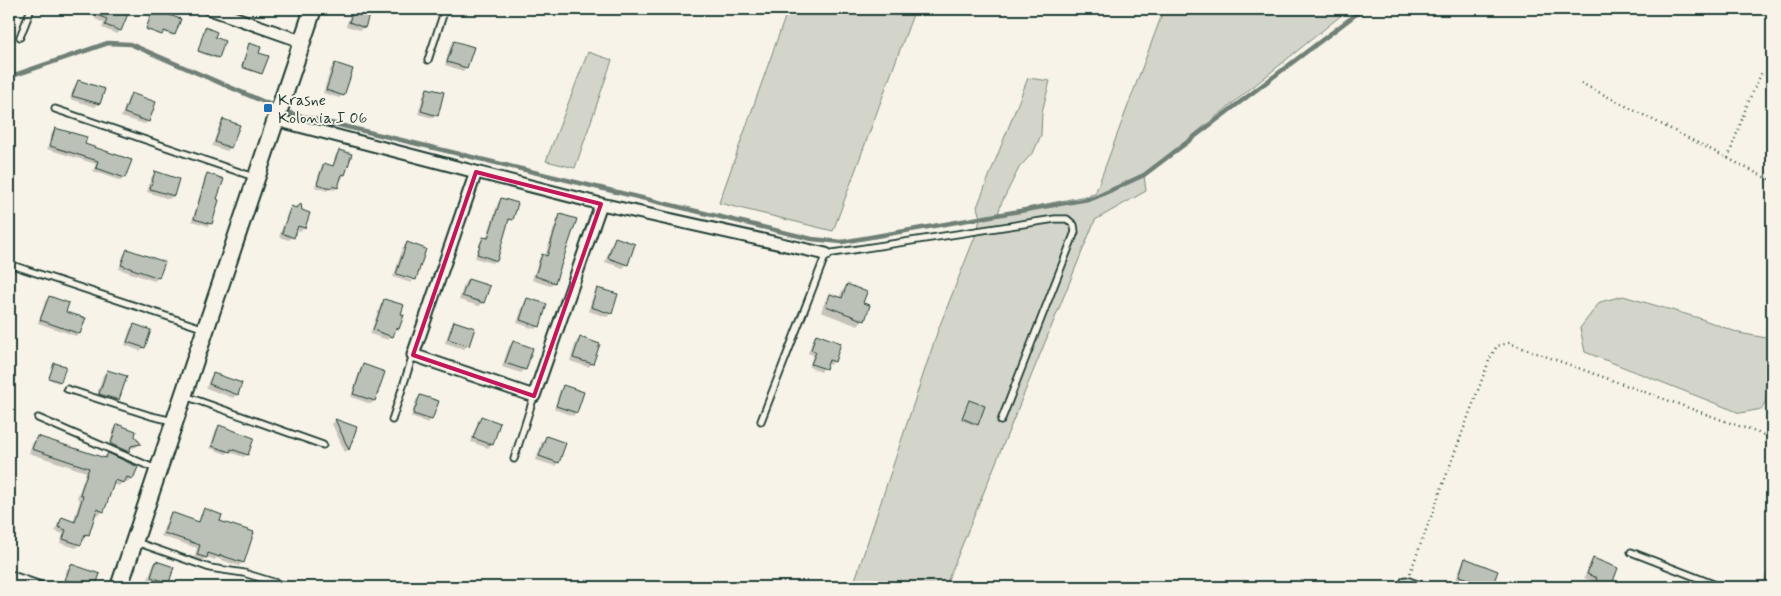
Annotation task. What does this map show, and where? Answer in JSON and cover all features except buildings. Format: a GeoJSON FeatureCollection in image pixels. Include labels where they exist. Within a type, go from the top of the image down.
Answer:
{"type":"FeatureCollection","features":[{"type":"Feature","properties":{"kind":"street"},"geometry":{"type":"LineString","coordinates":[[210,9],[301,41]]}},
{"type":"Feature","properties":{"kind":"street"},"geometry":{"type":"LineString","coordinates":[[119,587],[313,9]]}},
{"type":"Feature","properties":{"kind":"street"},"geometry":{"type":"LineString","coordinates":[[276,120],[601,204],[826,254]]}},
{"type":"Feature","properties":{"kind":"street"},"geometry":{"type":"LineString","coordinates":[[476,172],[413,355],[534,396],[601,204]]}},
{"type":"Feature","properties":{"kind":"street"},"geometry":{"type":"LineString","coordinates":[[9,577],[38,587]]}},
{"type":"Feature","properties":{"kind":"lane"},"geometry":{"type":"LineString","coordinates":[[20,36],[31,9]]}},
{"type":"Feature","properties":{"kind":"lane"},"geometry":{"type":"LineString","coordinates":[[428,60],[445,9]]}},
{"type":"Feature","properties":{"kind":"lane"},"geometry":{"type":"LineString","coordinates":[[56,109],[256,178]]}},
{"type":"Feature","properties":{"kind":"lane"},"geometry":{"type":"LineString","coordinates":[[761,421],[826,254],[1054,219],[1067,219],[1074,224],[1075,232],[1001,421]]}},
{"type":"Feature","properties":{"kind":"lane"},"geometry":{"type":"LineString","coordinates":[[9,264],[204,330]]}},
{"type":"Feature","properties":{"kind":"lane"},"geometry":{"type":"LineString","coordinates":[[392,420],[413,355]]}},
{"type":"Feature","properties":{"kind":"lane"},"geometry":{"type":"LineString","coordinates":[[67,389],[174,422]]}},
{"type":"Feature","properties":{"kind":"lane"},"geometry":{"type":"LineString","coordinates":[[183,396],[323,445]]}},
{"type":"Feature","properties":{"kind":"lane"},"geometry":{"type":"LineString","coordinates":[[514,459],[534,396]]}},
{"type":"Feature","properties":{"kind":"lane"},"geometry":{"type":"LineString","coordinates":[[38,418],[158,470]]}},
{"type":"Feature","properties":{"kind":"lane"},"geometry":{"type":"LineString","coordinates":[[134,542],[210,568],[244,573],[289,587]]}},
{"type":"Feature","properties":{"kind":"lane"},"geometry":{"type":"LineString","coordinates":[[1631,552],[1721,587]]}},
{"type":"Feature","properties":{"kind":"path"},"geometry":{"type":"LineString","coordinates":[[1728,158],[1747,105],[1762,72]]}},
{"type":"Feature","properties":{"kind":"path"},"geometry":{"type":"LineString","coordinates":[[1581,83],[1772,181]]}},
{"type":"Feature","properties":{"kind":"path"},"geometry":{"type":"LineString","coordinates":[[1412,585],[1490,358],[1497,346],[1509,342],[1772,438]]}},
{"type":"Feature","properties":{"kind":"path"},"geometry":{"type":"LineString","coordinates":[[962,587],[965,583],[987,587]]}},
{"type":"Feature","properties":{"kind":"highlighted area"},"geometry":{"type":"Polygon","coordinates":[[[476,172],[601,204],[534,396],[413,355],[476,172]]]}},
{"type":"Feature","properties":{"kind":"shaded area"},"geometry":{"type":"Polygon","coordinates":[[[788,9],[915,9],[833,231],[719,203],[788,9]]]}},
{"type":"Feature","properties":{"kind":"shaded area"},"geometry":{"type":"Polygon","coordinates":[[[1164,9],[1349,9],[1144,175],[1146,191],[1095,220],[945,587],[853,586],[938,330],[978,229],[980,218],[977,207],[1028,78],[1050,81],[1042,112],[1041,135],[1034,151],[1019,168],[998,214],[1095,194],[1164,9]]]}},
{"type":"Feature","properties":{"kind":"shaded area"},"geometry":{"type":"Polygon","coordinates":[[[588,52],[612,60],[575,168],[546,161],[588,52]]]}},
{"type":"Feature","properties":{"kind":"shaded area"},"geometry":{"type":"Polygon","coordinates":[[[1623,296],[1699,318],[1739,333],[1772,339],[1772,386],[1762,409],[1740,413],[1585,352],[1580,328],[1600,302],[1623,296]]]}},
{"type":"Feature","properties":{"kind":"waterway"},"geometry":{"type":"LineString","coordinates":[[289,113],[812,239],[842,242],[1094,198],[1144,175],[1363,9]]}},
{"type":"Feature","properties":{"kind":"waterway"},"geometry":{"type":"LineString","coordinates":[[9,77],[108,43],[130,44],[269,104]]}},
{"type":"Feature","properties":{"kind":"place","name":"Krasne Kolonia I 06"},"geometry":{"type":"Point","coordinates":[268,108]}}]}
